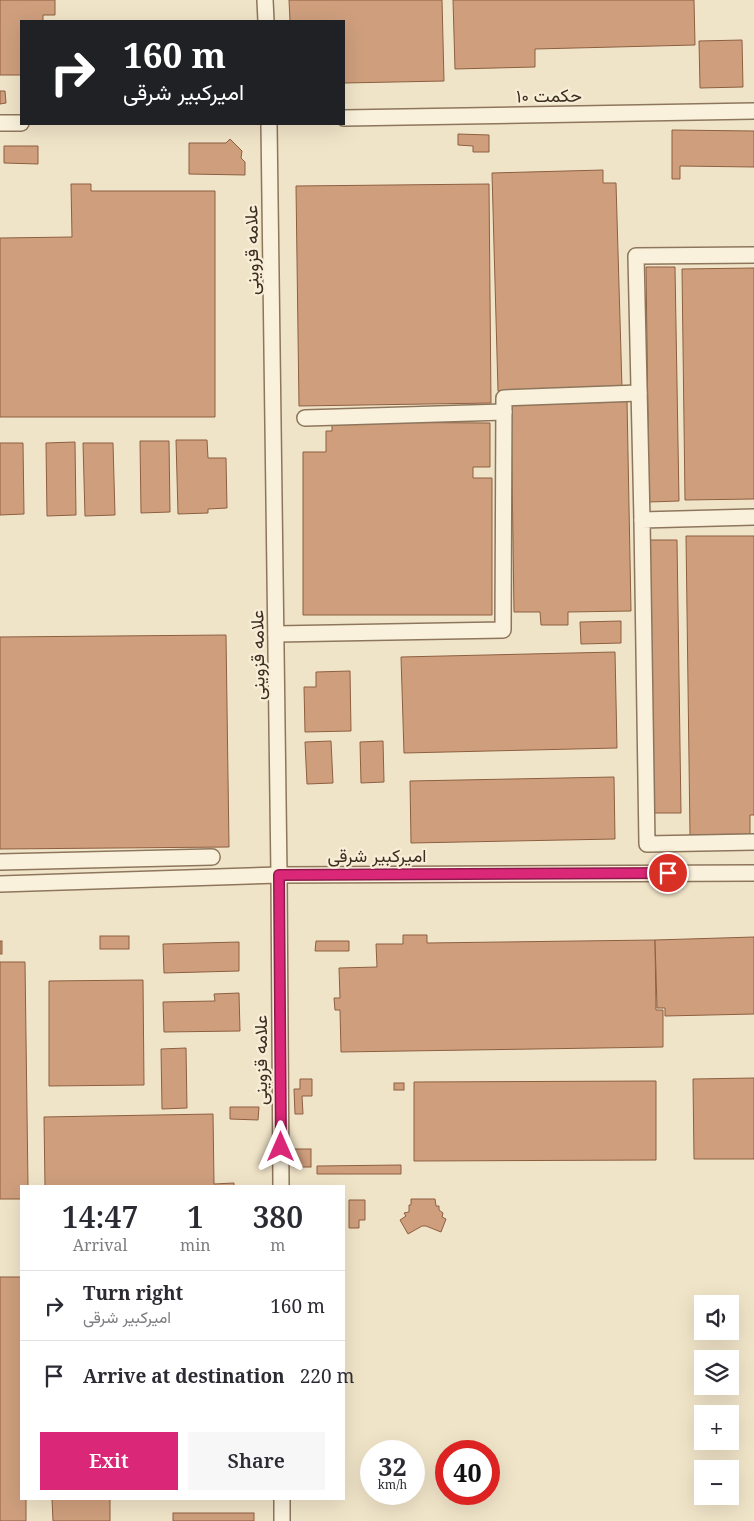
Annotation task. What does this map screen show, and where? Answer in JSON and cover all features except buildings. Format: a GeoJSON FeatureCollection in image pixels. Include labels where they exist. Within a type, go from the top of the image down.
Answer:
{"type":"FeatureCollection","features":[{"type":"Feature","properties":{"kind":"street"},"geometry":{"type":"LineString","coordinates":[[265,0],[266,20]]}},
{"type":"Feature","properties":{"kind":"street","name":"حکمت ۱۰"},"geometry":{"type":"LineString","coordinates":[[345,118],[754,112]]}},
{"type":"Feature","properties":{"kind":"street"},"geometry":{"type":"LineString","coordinates":[[0,124],[20,123]]}},
{"type":"Feature","properties":{"kind":"street","name":"علامه قزوینی"},"geometry":{"type":"LineString","coordinates":[[269,125],[279,875],[281,1185]]}},
{"type":"Feature","properties":{"kind":"street"},"geometry":{"type":"LineString","coordinates":[[754,255],[636,256],[647,844],[754,842]]}},
{"type":"Feature","properties":{"kind":"street"},"geometry":{"type":"LineString","coordinates":[[276,634],[503,630],[504,398],[640,393]]}},
{"type":"Feature","properties":{"kind":"street"},"geometry":{"type":"LineString","coordinates":[[305,418],[504,412]]}},
{"type":"Feature","properties":{"kind":"street"},"geometry":{"type":"LineString","coordinates":[[642,520],[754,517]]}},
{"type":"Feature","properties":{"kind":"street"},"geometry":{"type":"LineString","coordinates":[[0,862],[212,857]]}},
{"type":"Feature","properties":{"kind":"street","name":"امیرکبیر شرقی"},"geometry":{"type":"LineString","coordinates":[[0,884],[279,875],[754,873]]}},
{"type":"Feature","properties":{"kind":"street"},"geometry":{"type":"LineString","coordinates":[[282,1500],[282,1521]]}},
{"type":"Feature","properties":{"kind":"route"},"geometry":{"type":"LineString","coordinates":[[281,1147],[279,875],[668,873]]}}]}
